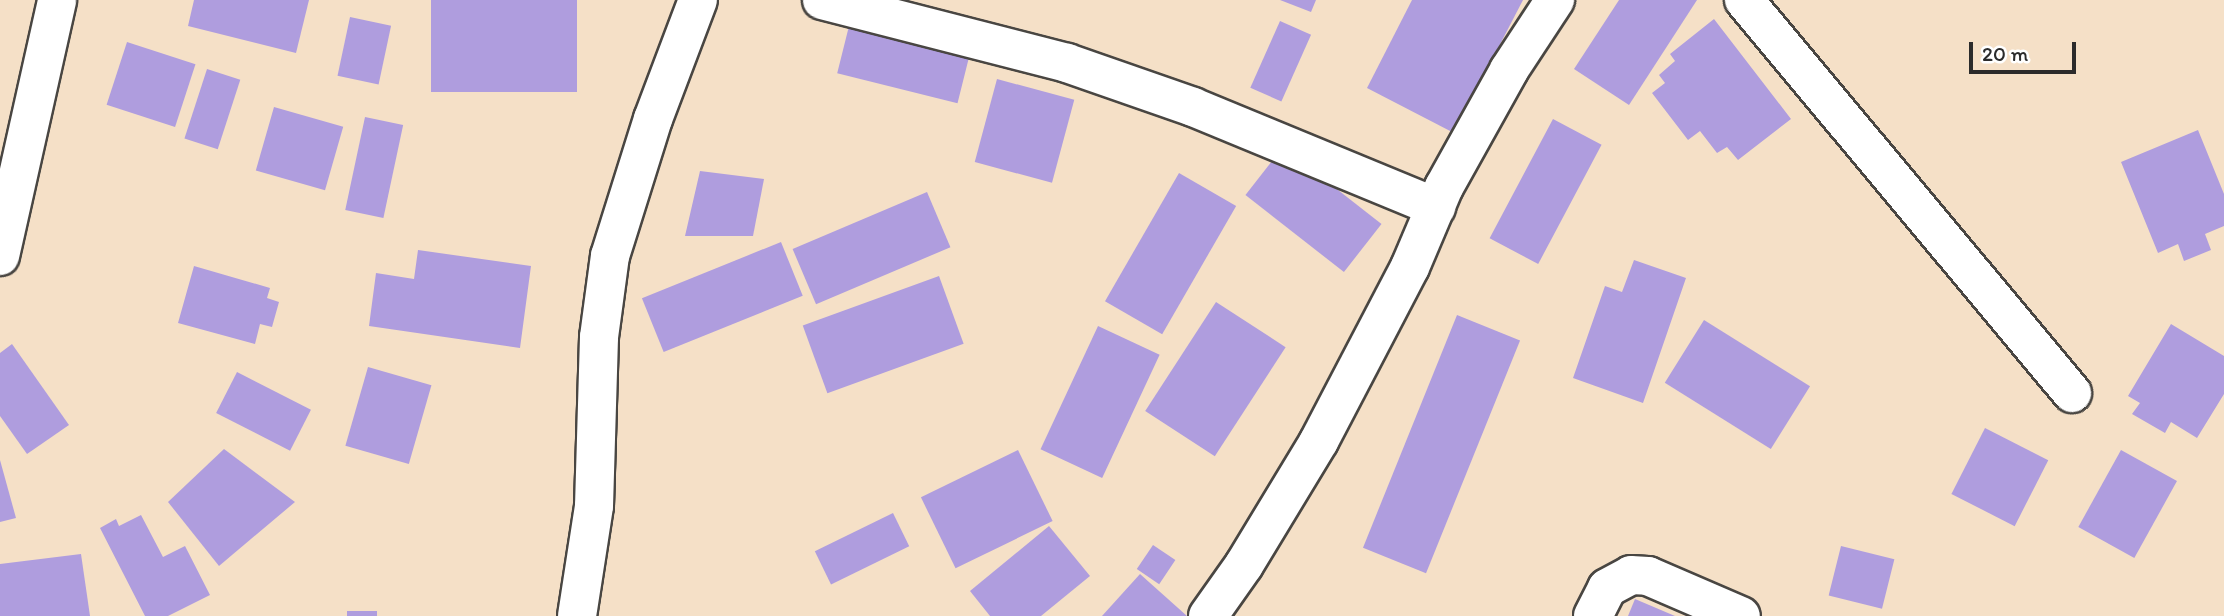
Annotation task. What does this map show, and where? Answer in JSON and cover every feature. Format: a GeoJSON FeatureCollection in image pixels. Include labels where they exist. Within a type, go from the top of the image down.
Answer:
{"type":"FeatureCollection","features":[{"type":"Feature","properties":{"kind":"street"},"geometry":{"type":"LineString","coordinates":[[0,256],[57,0]]}},
{"type":"Feature","properties":{"kind":"street"},"geometry":{"type":"LineString","coordinates":[[577,616],[594,506],[599,337],[610,256],[653,119],[698,0]]}},
{"type":"Feature","properties":{"kind":"street"},"geometry":{"type":"LineString","coordinates":[[822,0],[1067,63],[1193,107],[1436,207]]}},
{"type":"Feature","properties":{"kind":"street"},"geometry":{"type":"LineString","coordinates":[[1208,616],[1244,565],[1319,441],[1410,267],[1436,207],[1509,70],[1555,0]]}},
{"type":"Feature","properties":{"kind":"street"},"geometry":{"type":"LineString","coordinates":[[1744,0],[2072,393]]}},
{"type":"Feature","properties":{"kind":"street"},"geometry":{"type":"LineString","coordinates":[[1593,616],[1607,588],[1631,575],[1659,580],[1741,616]]}},
{"type":"Feature","properties":{"kind":"building"},"geometry":{"type":"Polygon","coordinates":[[[194,0],[309,0],[296,53],[188,26],[194,0]]]}},
{"type":"Feature","properties":{"kind":"building"},"geometry":{"type":"Polygon","coordinates":[[[431,0],[577,0],[577,92],[431,92],[431,0]]]}},
{"type":"Feature","properties":{"kind":"building"},"geometry":{"type":"Polygon","coordinates":[[[1280,0],[1316,0],[1311,12],[1280,0]]]}},
{"type":"Feature","properties":{"kind":"building"},"geometry":{"type":"Polygon","coordinates":[[[1412,0],[1523,0],[1454,133],[1367,88],[1412,0]]]}},
{"type":"Feature","properties":{"kind":"building"},"geometry":{"type":"Polygon","coordinates":[[[1619,0],[1697,0],[1629,105],[1574,69],[1619,0]]]}},
{"type":"Feature","properties":{"kind":"building"},"geometry":{"type":"Polygon","coordinates":[[[350,17],[391,26],[379,84],[338,76],[350,17]]]}},
{"type":"Feature","properties":{"kind":"building"},"geometry":{"type":"Polygon","coordinates":[[[851,18],[971,48],[958,103],[837,73],[851,18]]]}},
{"type":"Feature","properties":{"kind":"building"},"geometry":{"type":"Polygon","coordinates":[[[1714,19],[1791,119],[1738,160],[1727,147],[1717,153],[1700,131],[1688,140],[1652,93],[1665,83],[1659,75],[1675,61],[1670,54],[1714,19]]]}},
{"type":"Feature","properties":{"kind":"building"},"geometry":{"type":"Polygon","coordinates":[[[1280,21],[1311,35],[1281,102],[1250,88],[1280,21]]]}},
{"type":"Feature","properties":{"kind":"building"},"geometry":{"type":"Polygon","coordinates":[[[127,42],[195,64],[175,127],[107,105],[127,42]]]}},
{"type":"Feature","properties":{"kind":"building"},"geometry":{"type":"Polygon","coordinates":[[[207,69],[240,80],[218,149],[184,138],[207,69]]]}},
{"type":"Feature","properties":{"kind":"building"},"geometry":{"type":"Polygon","coordinates":[[[997,79],[1074,100],[1052,183],[975,162],[997,79]]]}},
{"type":"Feature","properties":{"kind":"building"},"geometry":{"type":"Polygon","coordinates":[[[274,107],[343,127],[325,190],[256,170],[274,107]]]}},
{"type":"Feature","properties":{"kind":"building"},"geometry":{"type":"Polygon","coordinates":[[[365,117],[403,125],[383,218],[345,210],[365,117]]]}},
{"type":"Feature","properties":{"kind":"building"},"geometry":{"type":"Polygon","coordinates":[[[1553,119],[1602,145],[1538,264],[1490,238],[1553,119]]]}},
{"type":"Feature","properties":{"kind":"building"},"geometry":{"type":"Polygon","coordinates":[[[2198,130],[2224,194],[2224,226],[2205,234],[2211,250],[2184,261],[2178,244],[2158,253],[2121,162],[2198,130]]]}},
{"type":"Feature","properties":{"kind":"building"},"geometry":{"type":"Polygon","coordinates":[[[1283,147],[1382,224],[1344,272],[1245,195],[1283,147]]]}},
{"type":"Feature","properties":{"kind":"building"},"geometry":{"type":"Polygon","coordinates":[[[700,171],[764,179],[753,236],[685,236],[700,171]]]}},
{"type":"Feature","properties":{"kind":"building"},"geometry":{"type":"Polygon","coordinates":[[[1179,173],[1236,206],[1162,334],[1105,301],[1179,173]]]}},
{"type":"Feature","properties":{"kind":"building"},"geometry":{"type":"Polygon","coordinates":[[[927,192],[950,247],[816,304],[793,249],[927,192]]]}},
{"type":"Feature","properties":{"kind":"building"},"geometry":{"type":"Polygon","coordinates":[[[781,242],[803,296],[664,352],[642,298],[781,242]]]}},
{"type":"Feature","properties":{"kind":"building"},"geometry":{"type":"Polygon","coordinates":[[[418,250],[531,266],[520,348],[369,326],[376,273],[414,279],[418,250]]]}},
{"type":"Feature","properties":{"kind":"building"},"geometry":{"type":"Polygon","coordinates":[[[1634,260],[1686,278],[1643,403],[1573,378],[1605,286],[1622,292],[1634,260]]]}},
{"type":"Feature","properties":{"kind":"building"},"geometry":{"type":"Polygon","coordinates":[[[194,266],[270,288],[267,298],[279,302],[272,327],[260,324],[255,344],[178,323],[194,266]]]}},
{"type":"Feature","properties":{"kind":"building"},"geometry":{"type":"Polygon","coordinates":[[[939,276],[964,344],[827,393],[803,326],[939,276]]]}},
{"type":"Feature","properties":{"kind":"building"},"geometry":{"type":"Polygon","coordinates":[[[1216,302],[1286,347],[1215,456],[1145,411],[1216,302]]]}},
{"type":"Feature","properties":{"kind":"building"},"geometry":{"type":"Polygon","coordinates":[[[1457,315],[1520,340],[1426,573],[1363,548],[1457,315]]]}},
{"type":"Feature","properties":{"kind":"building"},"geometry":{"type":"Polygon","coordinates":[[[1704,320],[1810,386],[1771,449],[1665,383],[1704,320]]]}},
{"type":"Feature","properties":{"kind":"building"},"geometry":{"type":"Polygon","coordinates":[[[2171,324],[2224,356],[2224,394],[2197,438],[2171,422],[2165,433],[2132,414],[2140,403],[2128,396],[2171,324]]]}},
{"type":"Feature","properties":{"kind":"building"},"geometry":{"type":"Polygon","coordinates":[[[1098,326],[1160,355],[1102,478],[1041,449],[1098,326]]]}},
{"type":"Feature","properties":{"kind":"building"},"geometry":{"type":"Polygon","coordinates":[[[12,344],[69,425],[27,454],[0,416],[0,353],[12,344]]]}},
{"type":"Feature","properties":{"kind":"building"},"geometry":{"type":"Polygon","coordinates":[[[368,367],[431,385],[409,464],[345,446],[368,367]]]}},
{"type":"Feature","properties":{"kind":"building"},"geometry":{"type":"Polygon","coordinates":[[[237,372],[311,410],[290,451],[216,413],[237,372]]]}},
{"type":"Feature","properties":{"kind":"building"},"geometry":{"type":"Polygon","coordinates":[[[1985,428],[2048,460],[2015,526],[1951,494],[1985,428]]]}},
{"type":"Feature","properties":{"kind":"building"},"geometry":{"type":"Polygon","coordinates":[[[224,449],[295,502],[219,566],[168,502],[224,449]]]}},
{"type":"Feature","properties":{"kind":"building"},"geometry":{"type":"Polygon","coordinates":[[[1018,450],[1053,521],[956,568],[921,497],[1018,450]]]}},
{"type":"Feature","properties":{"kind":"building"},"geometry":{"type":"Polygon","coordinates":[[[2121,450],[2177,481],[2134,558],[2078,527],[2121,450]]]}},
{"type":"Feature","properties":{"kind":"building"},"geometry":{"type":"Polygon","coordinates":[[[0,460],[16,518],[0,522],[0,460]]]}},
{"type":"Feature","properties":{"kind":"building"},"geometry":{"type":"Polygon","coordinates":[[[893,513],[909,546],[831,584],[815,551],[893,513]]]}},
{"type":"Feature","properties":{"kind":"building"},"geometry":{"type":"Polygon","coordinates":[[[141,515],[163,557],[185,546],[210,595],[168,616],[145,616],[100,528],[116,519],[119,526],[141,515]]]}},
{"type":"Feature","properties":{"kind":"building"},"geometry":{"type":"Polygon","coordinates":[[[1049,526],[1090,576],[1041,616],[990,616],[970,591],[1049,526]]]}},
{"type":"Feature","properties":{"kind":"building"},"geometry":{"type":"Polygon","coordinates":[[[1153,545],[1175,560],[1159,584],[1137,569],[1153,545]]]}},
{"type":"Feature","properties":{"kind":"building"},"geometry":{"type":"Polygon","coordinates":[[[1841,546],[1894,559],[1882,609],[1829,595],[1841,546]]]}},
{"type":"Feature","properties":{"kind":"building"},"geometry":{"type":"Polygon","coordinates":[[[81,554],[90,616],[0,616],[0,564],[81,554]]]}},
{"type":"Feature","properties":{"kind":"building"},"geometry":{"type":"Polygon","coordinates":[[[1140,574],[1187,616],[1102,616],[1140,574]]]}},
{"type":"Feature","properties":{"kind":"building"},"geometry":{"type":"Polygon","coordinates":[[[1635,599],[1675,616],[1628,616],[1635,599]]]}},
{"type":"Feature","properties":{"kind":"building"},"geometry":{"type":"Polygon","coordinates":[[[347,611],[377,611],[377,616],[347,616],[347,611]]]}}]}
